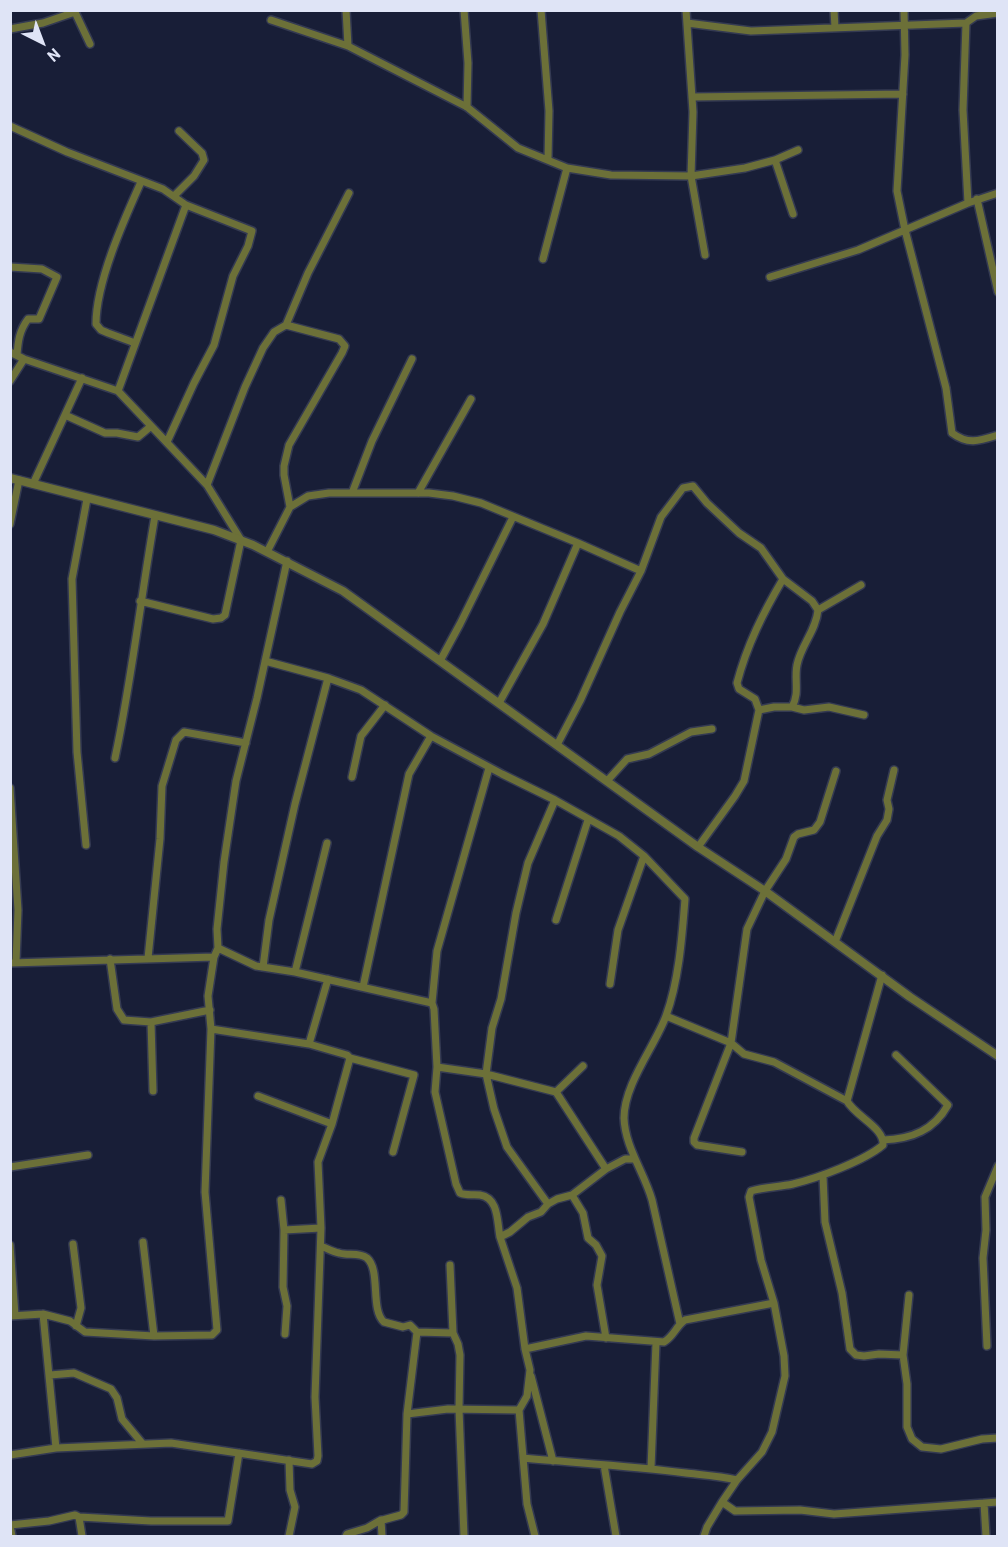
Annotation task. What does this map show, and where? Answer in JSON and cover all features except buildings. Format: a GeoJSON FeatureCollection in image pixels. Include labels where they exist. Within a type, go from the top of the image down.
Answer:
{"type":"FeatureCollection","features":[{"type":"Feature","properties":{"kind":"street"},"geometry":{"type":"LineString","coordinates":[[346,10],[348,46]]}},
{"type":"Feature","properties":{"kind":"street"},"geometry":{"type":"LineString","coordinates":[[464,10],[468,63],[467,108]]}},
{"type":"Feature","properties":{"kind":"street"},"geometry":{"type":"LineString","coordinates":[[540,10],[549,111],[548,159]]}},
{"type":"Feature","properties":{"kind":"street"},"geometry":{"type":"LineString","coordinates":[[686,10],[692,97],[691,176],[705,255]]}},
{"type":"Feature","properties":{"kind":"street"},"geometry":{"type":"LineString","coordinates":[[834,10],[835,28]]}},
{"type":"Feature","properties":{"kind":"street"},"geometry":{"type":"LineString","coordinates":[[904,10],[903,94],[897,191],[905,230],[946,388],[952,432],[962,440],[981,440],[998,435]]}},
{"type":"Feature","properties":{"kind":"street"},"geometry":{"type":"LineString","coordinates":[[10,29],[44,23],[74,11],[90,44]]}},
{"type":"Feature","properties":{"kind":"street"},"geometry":{"type":"LineString","coordinates":[[687,23],[751,31],[904,27],[966,23],[976,13],[998,13]]}},
{"type":"Feature","properties":{"kind":"street"},"geometry":{"type":"LineString","coordinates":[[271,20],[348,46],[467,108],[518,148],[567,168],[611,175],[691,176],[745,168],[775,160],[798,150]]}},
{"type":"Feature","properties":{"kind":"street"},"geometry":{"type":"LineString","coordinates":[[966,23],[963,110],[968,203]]}},
{"type":"Feature","properties":{"kind":"street"},"geometry":{"type":"LineString","coordinates":[[692,97],[903,94]]}},
{"type":"Feature","properties":{"kind":"street"},"geometry":{"type":"LineString","coordinates":[[11,127],[67,152],[163,189],[186,205],[252,231],[248,246],[232,276],[214,345],[167,442]]}},
{"type":"Feature","properties":{"kind":"street"},"geometry":{"type":"LineString","coordinates":[[174,196],[194,176],[204,160],[204,156],[179,131]]}},
{"type":"Feature","properties":{"kind":"street"},"geometry":{"type":"LineString","coordinates":[[775,160],[793,214]]}},
{"type":"Feature","properties":{"kind":"street"},"geometry":{"type":"LineString","coordinates":[[543,259],[567,168]]}},
{"type":"Feature","properties":{"kind":"street"},"geometry":{"type":"LineString","coordinates":[[135,343],[101,330],[96,324],[96,314],[108,266],[141,182]]}},
{"type":"Feature","properties":{"kind":"street"},"geometry":{"type":"LineString","coordinates":[[207,485],[245,387],[263,348],[276,330],[286,325],[308,273],[349,193]]}},
{"type":"Feature","properties":{"kind":"street"},"geometry":{"type":"LineString","coordinates":[[770,277],[858,250],[977,199],[998,193]]}},
{"type":"Feature","properties":{"kind":"street"},"geometry":{"type":"LineString","coordinates":[[977,199],[998,292]]}},
{"type":"Feature","properties":{"kind":"street"},"geometry":{"type":"LineString","coordinates":[[118,391],[186,205]]}},
{"type":"Feature","properties":{"kind":"street"},"geometry":{"type":"LineString","coordinates":[[10,267],[42,269],[57,277],[39,318],[28,320],[22,327],[10,381]]}},
{"type":"Feature","properties":{"kind":"street"},"geometry":{"type":"LineString","coordinates":[[286,325],[339,339],[345,346],[289,445],[284,475],[290,507]]}},
{"type":"Feature","properties":{"kind":"street"},"geometry":{"type":"LineString","coordinates":[[17,356],[118,391],[207,485],[241,540],[225,615],[221,618],[213,619],[140,601]]}},
{"type":"Feature","properties":{"kind":"street"},"geometry":{"type":"LineString","coordinates":[[352,493],[372,441],[412,360]]}},
{"type":"Feature","properties":{"kind":"street"},"geometry":{"type":"LineString","coordinates":[[33,484],[82,378]]}},
{"type":"Feature","properties":{"kind":"street"},"geometry":{"type":"LineString","coordinates":[[418,493],[471,399]]}},
{"type":"Feature","properties":{"kind":"street"},"geometry":{"type":"LineString","coordinates":[[65,415],[105,433],[138,437],[150,427]]}},
{"type":"Feature","properties":{"kind":"street"},"geometry":{"type":"LineString","coordinates":[[10,524],[15,479],[214,530],[267,552],[343,591],[698,847],[765,891],[998,1056]]}},
{"type":"Feature","properties":{"kind":"street"},"geometry":{"type":"LineString","coordinates":[[557,745],[641,572],[662,517],[683,488],[693,486],[707,503],[739,533],[761,548],[783,579],[812,602],[818,610],[817,622],[797,665],[797,698],[792,707]]}},
{"type":"Feature","properties":{"kind":"street"},"geometry":{"type":"LineString","coordinates":[[267,552],[290,507],[315,494],[418,493],[453,496],[481,503],[641,572]]}},
{"type":"Feature","properties":{"kind":"street"},"geometry":{"type":"LineString","coordinates":[[86,845],[77,752],[72,579],[87,498]]}},
{"type":"Feature","properties":{"kind":"street"},"geometry":{"type":"LineString","coordinates":[[115,758],[155,516]]}},
{"type":"Feature","properties":{"kind":"street"},"geometry":{"type":"LineString","coordinates":[[440,661],[513,517]]}},
{"type":"Feature","properties":{"kind":"street"},"geometry":{"type":"LineString","coordinates":[[499,703],[543,624],[578,543]]}},
{"type":"Feature","properties":{"kind":"street"},"geometry":{"type":"LineString","coordinates":[[10,1245],[13,1315],[43,1314],[70,1320],[85,1332],[154,1336],[213,1335],[217,1330],[205,1192],[211,1029],[208,996],[214,957],[218,948],[217,929],[224,862],[236,781],[286,561]]}},
{"type":"Feature","properties":{"kind":"street"},"geometry":{"type":"LineString","coordinates":[[698,847],[744,781],[759,710],[755,699],[739,689],[737,683],[761,616],[783,579]]}},
{"type":"Feature","properties":{"kind":"street"},"geometry":{"type":"LineString","coordinates":[[818,610],[861,585]]}},
{"type":"Feature","properties":{"kind":"street"},"geometry":{"type":"LineString","coordinates":[[265,661],[328,678],[361,690],[431,736],[619,836],[644,856],[685,898],[680,954],[666,1016],[634,1079],[624,1118],[634,1159],[649,1190],[680,1324]]}},
{"type":"Feature","properties":{"kind":"street"},"geometry":{"type":"LineString","coordinates":[[263,967],[269,920],[295,804],[328,678]]}},
{"type":"Feature","properties":{"kind":"street"},"geometry":{"type":"LineString","coordinates":[[352,777],[361,736],[385,705]]}},
{"type":"Feature","properties":{"kind":"street"},"geometry":{"type":"LineString","coordinates":[[759,710],[792,707],[804,711],[829,707],[864,715]]}},
{"type":"Feature","properties":{"kind":"street"},"geometry":{"type":"LineString","coordinates":[[607,781],[627,759],[649,754],[691,732],[712,729]]}},
{"type":"Feature","properties":{"kind":"street"},"geometry":{"type":"LineString","coordinates":[[148,958],[160,839],[162,786],[176,740],[184,732],[246,743]]}},
{"type":"Feature","properties":{"kind":"street"},"geometry":{"type":"LineString","coordinates":[[363,987],[407,781],[414,762],[431,736]]}},
{"type":"Feature","properties":{"kind":"street"},"geometry":{"type":"LineString","coordinates":[[489,768],[437,951],[432,1004],[437,1067],[435,1092],[460,1193],[466,1196],[482,1195],[490,1199],[494,1205],[500,1237],[517,1288],[525,1349],[553,1461]]}},
{"type":"Feature","properties":{"kind":"street"},"geometry":{"type":"LineString","coordinates":[[834,942],[877,836],[887,820],[889,809],[887,800],[894,770]]}},
{"type":"Feature","properties":{"kind":"street"},"geometry":{"type":"LineString","coordinates":[[742,1152],[697,1145],[693,1138],[731,1043],[747,929],[765,891],[786,859],[794,837],[814,830],[820,822],[836,771]]}},
{"type":"Feature","properties":{"kind":"street"},"geometry":{"type":"LineString","coordinates":[[10,788],[18,910],[13,962],[214,957]]}},
{"type":"Feature","properties":{"kind":"street"},"geometry":{"type":"LineString","coordinates":[[548,1204],[507,1147],[494,1109],[486,1074],[491,1034],[501,999],[516,913],[528,864],[555,800]]}},
{"type":"Feature","properties":{"kind":"street"},"geometry":{"type":"LineString","coordinates":[[556,920],[588,820]]}},
{"type":"Feature","properties":{"kind":"street"},"geometry":{"type":"LineString","coordinates":[[295,972],[327,843]]}},
{"type":"Feature","properties":{"kind":"street"},"geometry":{"type":"LineString","coordinates":[[610,984],[618,930],[644,856]]}},
{"type":"Feature","properties":{"kind":"street"},"geometry":{"type":"LineString","coordinates":[[218,948],[256,966],[328,979],[432,1004]]}},
{"type":"Feature","properties":{"kind":"street"},"geometry":{"type":"LineString","coordinates":[[110,959],[117,1009],[124,1020],[151,1022],[210,1010]]}},
{"type":"Feature","properties":{"kind":"street"},"geometry":{"type":"LineString","coordinates":[[847,1101],[882,975]]}},
{"type":"Feature","properties":{"kind":"street"},"geometry":{"type":"LineString","coordinates":[[309,1044],[328,979]]}},
{"type":"Feature","properties":{"kind":"street"},"geometry":{"type":"LineString","coordinates":[[666,1016],[731,1043],[744,1054],[774,1062],[847,1101],[880,1133],[883,1140],[883,1145],[879,1148],[823,1176],[792,1184],[762,1188],[752,1191],[749,1197],[761,1260],[774,1303],[785,1376],[772,1432],[762,1452],[737,1480],[722,1502],[707,1527],[705,1536]]}},
{"type":"Feature","properties":{"kind":"street"},"geometry":{"type":"LineString","coordinates":[[151,1022],[153,1091]]}},
{"type":"Feature","properties":{"kind":"street"},"geometry":{"type":"LineString","coordinates":[[211,1029],[309,1044],[414,1076],[393,1152]]}},
{"type":"Feature","properties":{"kind":"street"},"geometry":{"type":"LineString","coordinates":[[883,1140],[896,1140],[929,1129],[948,1105],[896,1056]]}},
{"type":"Feature","properties":{"kind":"street"},"geometry":{"type":"LineString","coordinates":[[10,1455],[56,1448],[171,1443],[312,1464],[317,1461],[315,1397],[321,1246],[318,1162],[332,1124],[350,1058]]}},
{"type":"Feature","properties":{"kind":"street"},"geometry":{"type":"LineString","coordinates":[[556,1092],[583,1066]]}},
{"type":"Feature","properties":{"kind":"street"},"geometry":{"type":"LineString","coordinates":[[437,1067],[486,1074],[556,1092],[606,1169]]}},
{"type":"Feature","properties":{"kind":"street"},"geometry":{"type":"LineString","coordinates":[[258,1096],[332,1124]]}},
{"type":"Feature","properties":{"kind":"street"},"geometry":{"type":"LineString","coordinates":[[10,1167],[88,1155]]}},
{"type":"Feature","properties":{"kind":"street"},"geometry":{"type":"LineString","coordinates":[[500,1237],[528,1217],[542,1212],[548,1204],[572,1195],[624,1158],[634,1159]]}},
{"type":"Feature","properties":{"kind":"street"},"geometry":{"type":"LineString","coordinates":[[987,1346],[982,1258],[986,1230],[985,1197],[998,1166]]}},
{"type":"Feature","properties":{"kind":"street"},"geometry":{"type":"LineString","coordinates":[[823,1176],[825,1222],[842,1293],[850,1349],[856,1355],[864,1356],[903,1355]]}},
{"type":"Feature","properties":{"kind":"street"},"geometry":{"type":"LineString","coordinates":[[572,1195],[583,1213],[588,1238],[596,1245],[602,1256],[597,1285],[606,1338]]}},
{"type":"Feature","properties":{"kind":"street"},"geometry":{"type":"LineString","coordinates":[[281,1200],[284,1230],[283,1287],[287,1306],[285,1334]]}},
{"type":"Feature","properties":{"kind":"street"},"geometry":{"type":"LineString","coordinates":[[284,1230],[321,1228]]}},
{"type":"Feature","properties":{"kind":"street"},"geometry":{"type":"LineString","coordinates":[[143,1242],[154,1336]]}},
{"type":"Feature","properties":{"kind":"street"},"geometry":{"type":"LineString","coordinates":[[73,1244],[81,1308],[76,1326]]}},
{"type":"Feature","properties":{"kind":"street"},"geometry":{"type":"LineString","coordinates":[[321,1246],[339,1254],[359,1255],[370,1262],[380,1320],[403,1327],[410,1325],[417,1332],[453,1333]]}},
{"type":"Feature","properties":{"kind":"street"},"geometry":{"type":"LineString","coordinates":[[450,1266],[453,1333],[460,1355],[459,1409],[464,1536]]}},
{"type":"Feature","properties":{"kind":"street"},"geometry":{"type":"LineString","coordinates":[[909,1295],[903,1355],[907,1384],[907,1427],[915,1443],[922,1447],[941,1449],[982,1439],[998,1438]]}},
{"type":"Feature","properties":{"kind":"street"},"geometry":{"type":"LineString","coordinates":[[525,1349],[586,1336],[664,1342],[685,1320],[774,1303]]}},
{"type":"Feature","properties":{"kind":"street"},"geometry":{"type":"LineString","coordinates":[[43,1314],[56,1448]]}},
{"type":"Feature","properties":{"kind":"street"},"geometry":{"type":"LineString","coordinates":[[346,1536],[404,1512],[407,1414],[417,1332]]}},
{"type":"Feature","properties":{"kind":"street"},"geometry":{"type":"LineString","coordinates":[[651,1468],[656,1343]]}},
{"type":"Feature","properties":{"kind":"street"},"geometry":{"type":"LineString","coordinates":[[530,1371],[527,1396],[519,1410],[527,1504],[535,1536]]}},
{"type":"Feature","properties":{"kind":"street"},"geometry":{"type":"LineString","coordinates":[[50,1375],[74,1373],[111,1389],[117,1398],[122,1419],[142,1443]]}},
{"type":"Feature","properties":{"kind":"street"},"geometry":{"type":"LineString","coordinates":[[407,1414],[459,1409],[519,1410]]}},
{"type":"Feature","properties":{"kind":"street"},"geometry":{"type":"LineString","coordinates":[[12,1536],[10,1526],[75,1515],[151,1521],[228,1521],[239,1453]]}},
{"type":"Feature","properties":{"kind":"street"},"geometry":{"type":"LineString","coordinates":[[523,1458],[651,1468],[704,1476],[718,1475],[737,1480]]}},
{"type":"Feature","properties":{"kind":"street"},"geometry":{"type":"LineString","coordinates":[[289,1460],[290,1490],[295,1507],[289,1536]]}},
{"type":"Feature","properties":{"kind":"street"},"geometry":{"type":"LineString","coordinates":[[604,1466],[616,1536]]}},
{"type":"Feature","properties":{"kind":"street"},"geometry":{"type":"LineString","coordinates":[[722,1502],[735,1511],[800,1510],[834,1514],[998,1502]]}},
{"type":"Feature","properties":{"kind":"street"},"geometry":{"type":"LineString","coordinates":[[984,1503],[986,1536]]}},
{"type":"Feature","properties":{"kind":"street"},"geometry":{"type":"LineString","coordinates":[[79,1517],[82,1536]]}},
{"type":"Feature","properties":{"kind":"street"},"geometry":{"type":"LineString","coordinates":[[381,1520],[382,1536]]}}]}
